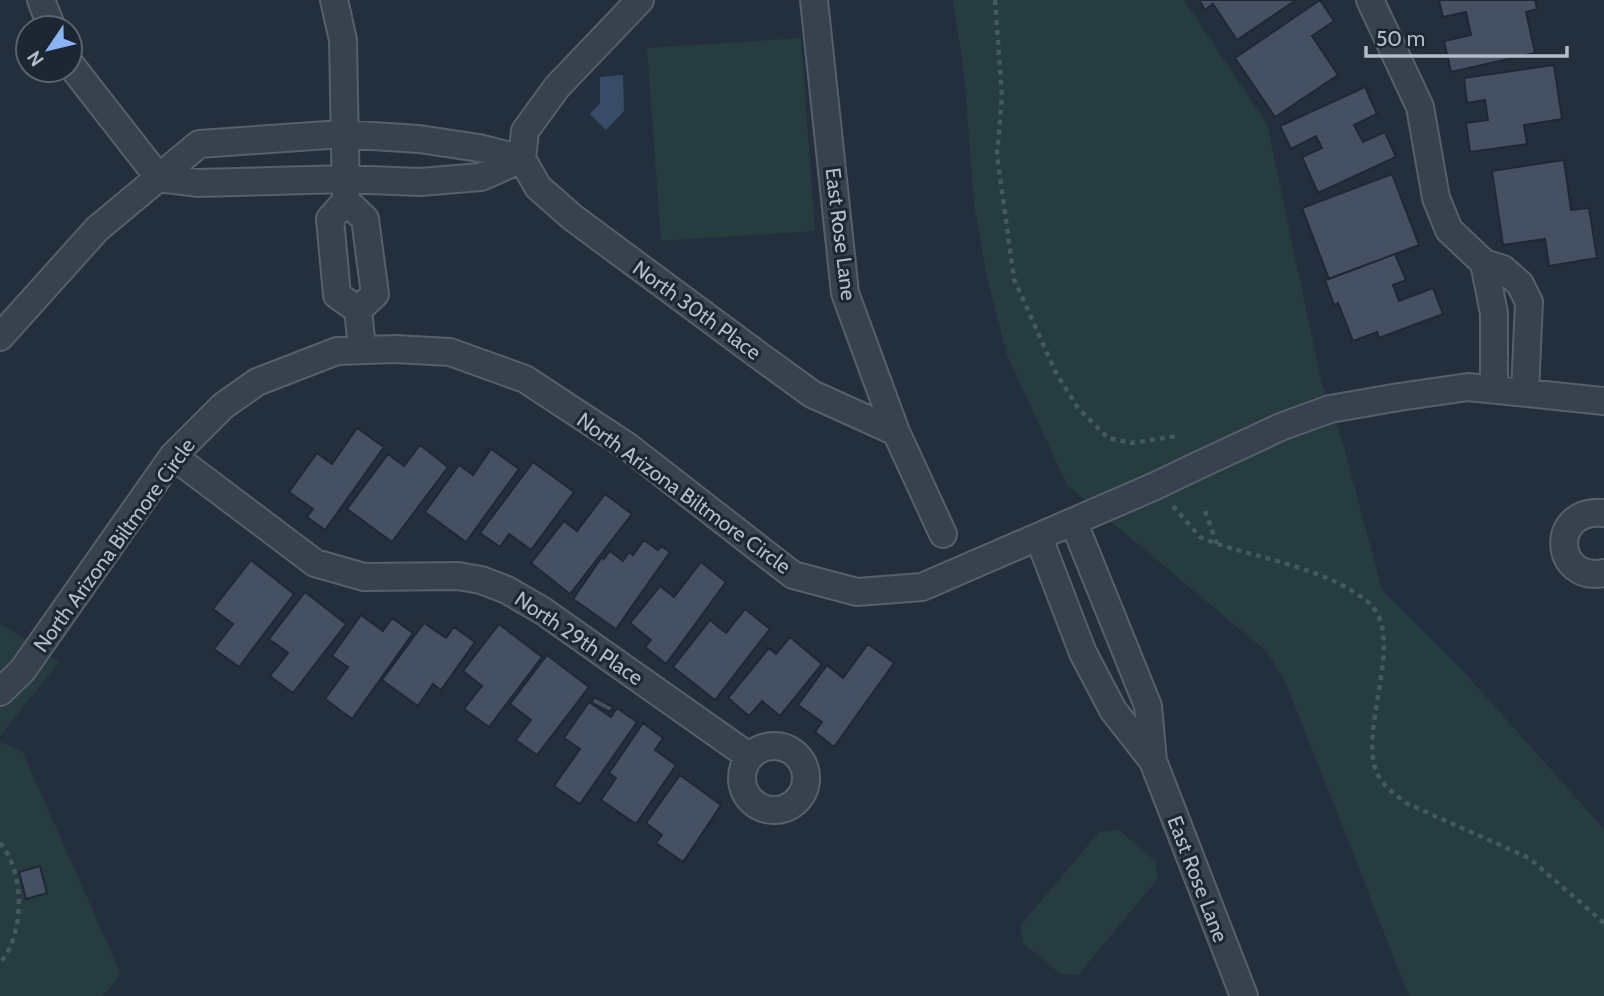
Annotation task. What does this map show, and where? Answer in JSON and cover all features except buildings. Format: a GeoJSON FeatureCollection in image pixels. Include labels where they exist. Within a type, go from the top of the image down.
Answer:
{"type":"FeatureCollection","features":[{"type":"Feature","properties":{"kind":"street"},"geometry":{"type":"LineString","coordinates":[[334,0],[343,40],[342,134],[345,190],[330,219],[337,295],[358,310],[362,348]]}},
{"type":"Feature","properties":{"kind":"street"},"geometry":{"type":"LineString","coordinates":[[522,159],[525,131],[558,86],[640,0]]}},
{"type":"Feature","properties":{"kind":"street","name":"East Rose Lane"},"geometry":{"type":"LineString","coordinates":[[814,0],[845,293],[896,432],[943,534]]}},
{"type":"Feature","properties":{"kind":"street"},"geometry":{"type":"LineString","coordinates":[[1370,0],[1420,107],[1436,198],[1443,217],[1462,246],[1484,263],[1503,269],[1520,284],[1530,302],[1525,392]]}},
{"type":"Feature","properties":{"kind":"street"},"geometry":{"type":"LineString","coordinates":[[84,82],[159,178],[199,183],[345,190],[481,177],[522,159]]}},
{"type":"Feature","properties":{"kind":"street"},"geometry":{"type":"LineString","coordinates":[[0,337],[97,229],[199,144],[342,134],[431,141],[480,148],[522,159]]}},
{"type":"Feature","properties":{"kind":"street","name":"North 30th Place"},"geometry":{"type":"LineString","coordinates":[[522,159],[538,187],[572,217],[812,394],[896,432]]}},
{"type":"Feature","properties":{"kind":"street"},"geometry":{"type":"LineString","coordinates":[[345,190],[365,219],[371,256],[374,294],[358,310]]}},
{"type":"Feature","properties":{"kind":"street"},"geometry":{"type":"LineString","coordinates":[[1484,263],[1494,313],[1494,389]]}},
{"type":"Feature","properties":{"kind":"street","name":"North Arizona Biltmore Circle"},"geometry":{"type":"LineString","coordinates":[[0,692],[29,661],[173,456],[223,406],[257,382],[337,351],[362,348],[450,352],[525,379],[627,446],[793,575],[857,592],[922,587],[1074,523],[1283,426],[1329,409],[1468,387],[1604,401]]}},
{"type":"Feature","properties":{"kind":"street","name":"North 29th Place"},"geometry":{"type":"LineString","coordinates":[[173,456],[315,564],[364,577],[458,576],[481,580],[507,590],[542,611],[750,757]]}},
{"type":"Feature","properties":{"kind":"street"},"geometry":{"type":"LineString","coordinates":[[1604,513],[1589,512],[1573,520],[1564,536],[1565,554],[1576,569],[1593,575],[1604,573]]}},
{"type":"Feature","properties":{"kind":"street","name":"East Rose Lane"},"geometry":{"type":"LineString","coordinates":[[1074,523],[1148,706],[1153,761],[1244,996]]}},
{"type":"Feature","properties":{"kind":"street","name":"East Rose Lane"},"geometry":{"type":"LineString","coordinates":[[1040,538],[1083,653],[1113,710],[1153,761]]}},
{"type":"Feature","properties":{"kind":"path"},"geometry":{"type":"LineString","coordinates":[[995,0],[1002,96],[997,155],[1014,279],[1055,371],[1078,408],[1108,438],[1131,443],[1177,436]]}},
{"type":"Feature","properties":{"kind":"path"},"geometry":{"type":"LineString","coordinates":[[1153,487],[1200,537],[1331,581],[1370,603],[1384,633],[1382,674],[1376,696],[1375,761],[1378,775],[1390,790],[1406,803],[1529,858],[1604,923]]}},
{"type":"Feature","properties":{"kind":"path"},"geometry":{"type":"LineString","coordinates":[[1205,511],[1217,544]]}},
{"type":"Feature","properties":{"kind":"path"},"geometry":{"type":"LineString","coordinates":[[0,843],[9,858],[16,883],[18,909],[13,942],[0,963]]}},
{"type":"Feature","properties":{"kind":"green space"},"geometry":{"type":"Polygon","coordinates":[[[953,0],[1184,0],[1267,124],[1322,385],[1343,443],[1382,590],[1463,671],[1604,829],[1604,996],[1409,996],[1286,683],[1267,652],[1067,485],[1007,355],[987,278],[974,204],[964,73],[953,0]]]}},
{"type":"Feature","properties":{"kind":"green space"},"geometry":{"type":"Polygon","coordinates":[[[801,38],[815,231],[661,241],[647,48],[801,38]]]}},
{"type":"Feature","properties":{"kind":"green space"},"geometry":{"type":"Polygon","coordinates":[[[0,623],[59,662],[0,736],[0,623]]]}},
{"type":"Feature","properties":{"kind":"green space"},"geometry":{"type":"Polygon","coordinates":[[[0,742],[22,751],[121,974],[103,996],[0,996],[0,742]]]}},
{"type":"Feature","properties":{"kind":"green space"},"geometry":{"type":"Polygon","coordinates":[[[1119,830],[1156,862],[1157,880],[1078,975],[1060,974],[1023,943],[1020,926],[1099,832],[1119,830]]]}},
{"type":"Feature","properties":{"kind":"water"},"geometry":{"type":"Polygon","coordinates":[[[623,75],[624,111],[606,130],[590,114],[600,103],[600,77],[623,75]]]}}]}
